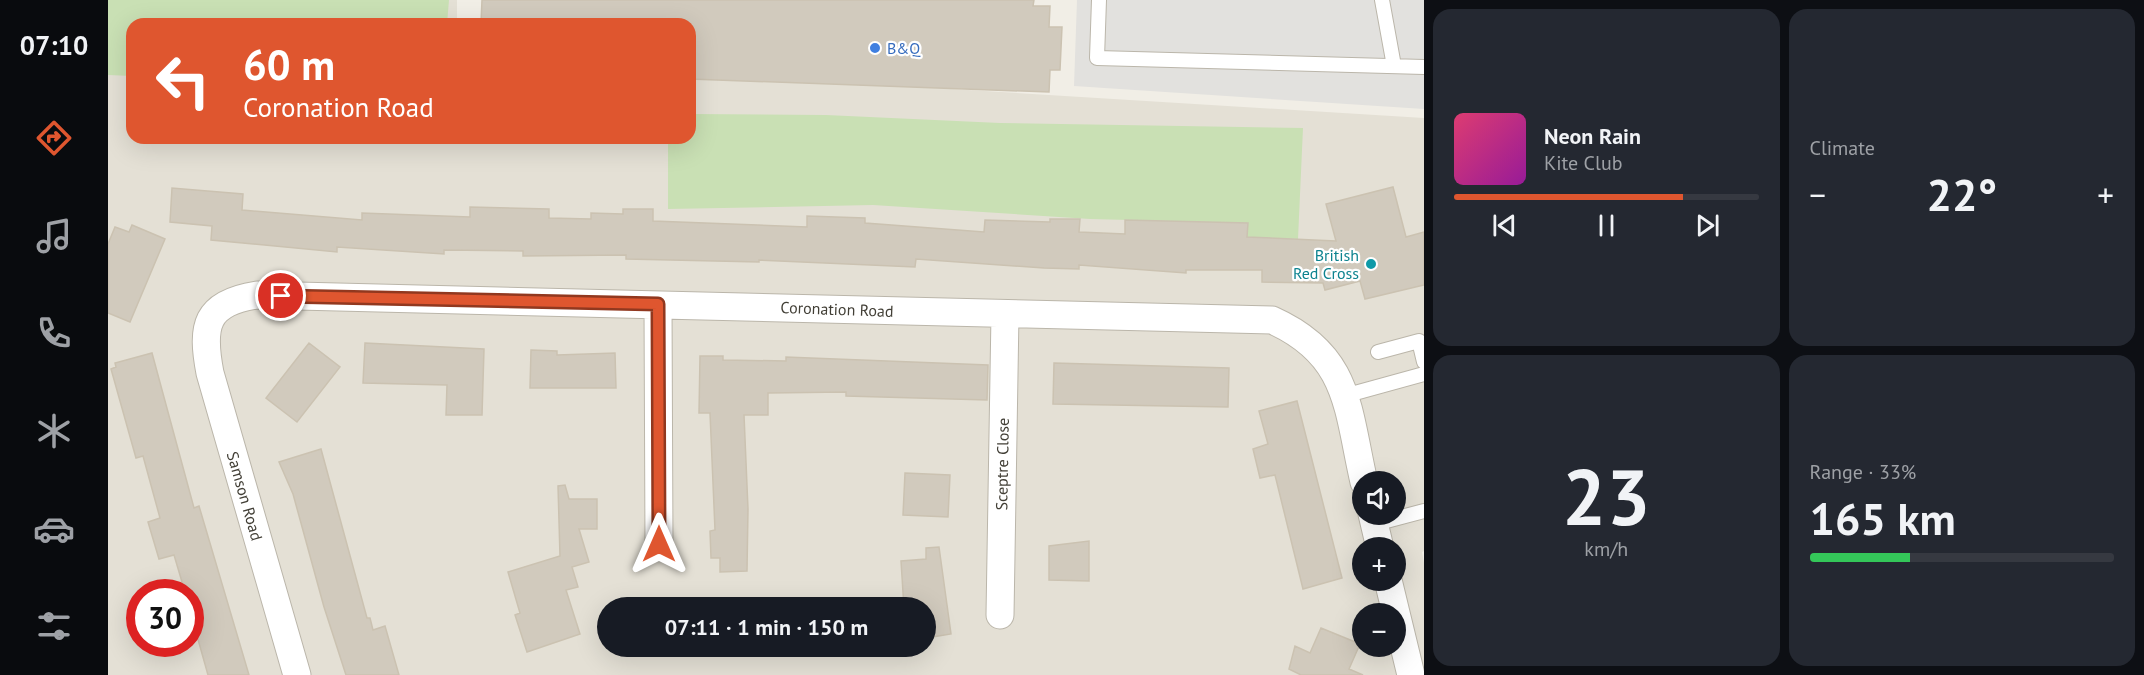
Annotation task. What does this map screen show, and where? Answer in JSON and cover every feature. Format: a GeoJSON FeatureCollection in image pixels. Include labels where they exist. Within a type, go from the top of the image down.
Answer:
{"type":"FeatureCollection","features":[{"type":"Feature","properties":{"kind":"street","name":"Coronation Road"},"geometry":{"type":"LineString","coordinates":[[211,315],[238,298],[257,295],[1272,320],[1293,330],[1314,345],[1331,363],[1341,382],[1361,471]]}},
{"type":"Feature","properties":{"kind":"street"},"geometry":{"type":"LineString","coordinates":[[658,304],[659,544]]}},
{"type":"Feature","properties":{"kind":"street","name":"Sceptre Close"},"geometry":{"type":"LineString","coordinates":[[1000,615],[1005,314]]}},
{"type":"Feature","properties":{"kind":"street","name":"Samson Road"},"geometry":{"type":"LineString","coordinates":[[211,315],[206,331],[210,373],[297,675]]}},
{"type":"Feature","properties":{"kind":"street"},"geometry":{"type":"LineString","coordinates":[[1391,591],[1411,675]]}},
{"type":"Feature","properties":{"kind":"lane"},"geometry":{"type":"LineString","coordinates":[[1099,0],[1097,58],[1424,67]]}},
{"type":"Feature","properties":{"kind":"lane"},"geometry":{"type":"LineString","coordinates":[[1382,0],[1394,66]]}},
{"type":"Feature","properties":{"kind":"lane"},"geometry":{"type":"LineString","coordinates":[[1378,352],[1422,340],[1424,362]]}},
{"type":"Feature","properties":{"kind":"lane"},"geometry":{"type":"LineString","coordinates":[[1344,396],[1424,374]]}},
{"type":"Feature","properties":{"kind":"lane"},"geometry":{"type":"LineString","coordinates":[[1376,529],[1424,511]]}},
{"type":"Feature","properties":{"kind":"shaded area"},"geometry":{"type":"Polygon","coordinates":[[[108,0],[457,0],[457,18],[126,18],[126,144],[696,144],[696,73],[1424,118],[1424,551],[1422,552],[1424,563],[1424,675],[108,675],[108,0]]]}},
{"type":"Feature","properties":{"kind":"shaded area"},"geometry":{"type":"Polygon","coordinates":[[[1077,0],[1424,0],[1424,109],[1074,86],[1077,0]]]}},
{"type":"Feature","properties":{"kind":"green space"},"geometry":{"type":"Polygon","coordinates":[[[108,0],[449,0],[448,18],[126,18],[126,76],[108,75],[108,0]]]}},
{"type":"Feature","properties":{"kind":"green space"},"geometry":{"type":"Polygon","coordinates":[[[696,114],[826,115],[1000,123],[1303,128],[1298,239],[1247,237],[1247,223],[1090,219],[873,205],[668,209],[668,144],[696,144],[696,114]]]}},
{"type":"Feature","properties":{"kind":"building","name":"B&Q"},"geometry":{"type":"Polygon","coordinates":[[[482,0],[1034,0],[1033,6],[1050,6],[1049,27],[1062,27],[1060,70],[1050,70],[1049,92],[696,79],[696,18],[481,18],[482,0]]]}},
{"type":"Feature","properties":{"kind":"building"},"geometry":{"type":"Polygon","coordinates":[[[1393,187],[1406,237],[1424,232],[1424,285],[1365,299],[1360,281],[1325,290],[1323,283],[1262,282],[1262,270],[1186,270],[1186,273],[1079,265],[1079,269],[1044,268],[916,259],[915,267],[759,260],[759,262],[626,259],[626,255],[523,256],[523,251],[444,250],[444,254],[337,247],[337,252],[211,240],[212,226],[170,222],[172,188],[243,194],[242,210],[362,220],[362,213],[470,217],[470,207],[549,209],[549,218],[591,219],[591,213],[623,214],[623,209],[653,209],[653,221],[807,227],[807,216],[865,218],[865,223],[984,232],[985,220],[1050,222],[1050,219],[1080,219],[1079,232],[1125,234],[1125,220],[1248,223],[1247,237],[1336,241],[1326,204],[1393,187]]]}},
{"type":"Feature","properties":{"kind":"building"},"geometry":{"type":"Polygon","coordinates":[[[132,225],[165,239],[130,322],[108,313],[108,244],[115,227],[129,232],[132,225]]]}},
{"type":"Feature","properties":{"kind":"building"},"geometry":{"type":"Polygon","coordinates":[[[309,343],[340,367],[297,422],[266,398],[309,343]]]}},
{"type":"Feature","properties":{"kind":"building"},"geometry":{"type":"Polygon","coordinates":[[[365,343],[484,349],[482,415],[446,415],[447,385],[363,383],[365,343]]]}},
{"type":"Feature","properties":{"kind":"building"},"geometry":{"type":"Polygon","coordinates":[[[531,350],[557,351],[557,355],[615,353],[616,388],[530,388],[531,350]]]}},
{"type":"Feature","properties":{"kind":"building"},"geometry":{"type":"Polygon","coordinates":[[[152,353],[194,508],[199,506],[249,675],[208,675],[203,657],[204,579],[181,579],[174,555],[159,559],[148,522],[160,518],[143,456],[136,458],[111,369],[116,367],[115,363],[152,353]]]}},
{"type":"Feature","properties":{"kind":"building"},"geometry":{"type":"Polygon","coordinates":[[[700,356],[723,356],[723,360],[786,361],[786,357],[988,365],[987,400],[846,396],[846,392],[768,393],[768,415],[744,415],[748,509],[747,571],[720,572],[720,558],[711,558],[710,531],[715,530],[710,413],[699,413],[700,356]]]}},
{"type":"Feature","properties":{"kind":"building"},"geometry":{"type":"Polygon","coordinates":[[[1054,363],[1229,368],[1228,407],[1053,404],[1054,363]]]}},
{"type":"Feature","properties":{"kind":"building"},"geometry":{"type":"Polygon","coordinates":[[[1297,401],[1342,578],[1303,589],[1275,475],[1260,478],[1253,449],[1268,444],[1259,411],[1297,401]]]}},
{"type":"Feature","properties":{"kind":"building"},"geometry":{"type":"Polygon","coordinates":[[[321,449],[367,618],[370,618],[373,630],[385,626],[399,675],[346,675],[324,607],[293,494],[279,462],[321,449]]]}},
{"type":"Feature","properties":{"kind":"building"},"geometry":{"type":"Polygon","coordinates":[[[905,473],[950,475],[948,517],[903,515],[905,473]]]}},
{"type":"Feature","properties":{"kind":"building"},"geometry":{"type":"Polygon","coordinates":[[[565,485],[569,499],[597,499],[597,529],[579,529],[589,562],[572,567],[578,587],[566,590],[580,634],[527,652],[515,615],[520,613],[508,572],[560,556],[558,486],[565,485]]]}},
{"type":"Feature","properties":{"kind":"building"},"geometry":{"type":"Polygon","coordinates":[[[1089,541],[1089,581],[1049,580],[1049,546],[1089,541]]]}},
{"type":"Feature","properties":{"kind":"building"},"geometry":{"type":"Polygon","coordinates":[[[939,547],[951,634],[936,636],[936,597],[903,597],[901,561],[926,559],[926,548],[939,547]]]}},
{"type":"Feature","properties":{"kind":"building"},"geometry":{"type":"Polygon","coordinates":[[[1321,628],[1352,641],[1352,657],[1354,657],[1349,669],[1363,675],[1301,675],[1289,669],[1295,646],[1310,653],[1321,628]]]}},
{"type":"Feature","properties":{"kind":"place","name":"B&Q"},"geometry":{"type":"Point","coordinates":[875,48]}},
{"type":"Feature","properties":{"kind":"place","name":"British Red Cross"},"geometry":{"type":"Point","coordinates":[1371,264]}},
{"type":"Feature","properties":{"kind":"route"},"geometry":{"type":"LineString","coordinates":[[281,296],[658,304],[659,544]]}}]}
